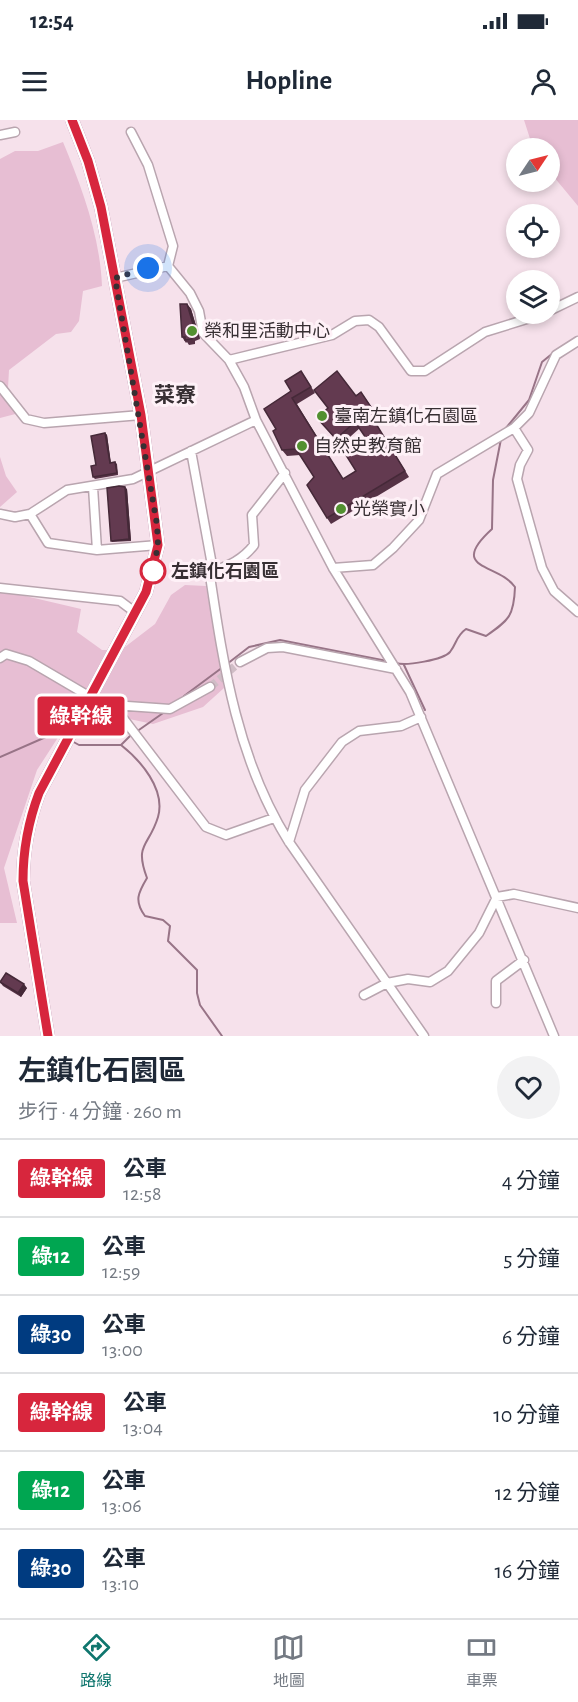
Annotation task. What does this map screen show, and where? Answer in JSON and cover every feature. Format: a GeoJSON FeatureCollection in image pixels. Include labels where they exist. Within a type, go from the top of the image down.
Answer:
{"type":"FeatureCollection","features":[{"type":"Feature","properties":{"kind":"main road"},"geometry":{"type":"LineString","coordinates":[[48,1036],[23,881],[23,860],[29,819],[39,793],[136,613],[150,582],[158,545],[141,415],[101,207],[88,161],[72,120]]}},
{"type":"Feature","properties":{"kind":"lane"},"geometry":{"type":"LineString","coordinates":[[0,135],[15,132]]}},
{"type":"Feature","properties":{"kind":"lane"},"geometry":{"type":"LineString","coordinates":[[130,132],[148,165],[173,246],[168,266]]}},
{"type":"Feature","properties":{"kind":"lane"},"geometry":{"type":"LineString","coordinates":[[115,278],[168,266]]}},
{"type":"Feature","properties":{"kind":"lane"},"geometry":{"type":"LineString","coordinates":[[168,266],[190,293],[199,311],[203,333],[229,360],[244,387],[256,420],[333,568],[396,669],[421,717],[554,1036]]}},
{"type":"Feature","properties":{"kind":"lane"},"geometry":{"type":"LineString","coordinates":[[560,306],[578,297]]}},
{"type":"Feature","properties":{"kind":"lane"},"geometry":{"type":"LineString","coordinates":[[229,360],[332,335],[355,321],[369,320],[379,327],[411,371],[425,371],[484,332],[510,324]]}},
{"type":"Feature","properties":{"kind":"lane"},"geometry":{"type":"LineString","coordinates":[[333,568],[373,566],[419,520],[436,474],[514,428],[530,413],[537,402],[556,355],[578,341]]}},
{"type":"Feature","properties":{"kind":"lane"},"geometry":{"type":"LineString","coordinates":[[0,386],[26,419],[44,423],[141,415]]}},
{"type":"Feature","properties":{"kind":"lane"},"geometry":{"type":"LineString","coordinates":[[0,514],[15,517],[30,514],[67,490],[133,479],[256,420]]}},
{"type":"Feature","properties":{"kind":"lane"},"geometry":{"type":"LineString","coordinates":[[514,428],[528,450],[520,465],[517,479],[542,568],[554,591],[578,612]]}},
{"type":"Feature","properties":{"kind":"lane"},"geometry":{"type":"LineString","coordinates":[[191,451],[212,565],[222,658],[251,767],[274,818],[289,842],[424,1036]]}},
{"type":"Feature","properties":{"kind":"lane"},"geometry":{"type":"LineString","coordinates":[[211,571],[226,568],[248,554],[254,545],[252,515],[285,473]]}},
{"type":"Feature","properties":{"kind":"lane"},"geometry":{"type":"LineString","coordinates":[[93,487],[98,550]]}},
{"type":"Feature","properties":{"kind":"lane"},"geometry":{"type":"LineString","coordinates":[[30,514],[48,543],[98,550],[158,545]]}},
{"type":"Feature","properties":{"kind":"lane"},"geometry":{"type":"LineString","coordinates":[[0,588],[120,601],[136,613]]}},
{"type":"Feature","properties":{"kind":"lane"},"geometry":{"type":"LineString","coordinates":[[240,662],[267,648],[283,647],[396,669]]}},
{"type":"Feature","properties":{"kind":"lane"},"geometry":{"type":"LineString","coordinates":[[0,658],[6,654],[29,661],[92,698],[113,705],[170,709],[210,687]]}},
{"type":"Feature","properties":{"kind":"lane"},"geometry":{"type":"LineString","coordinates":[[113,705],[206,827],[226,835],[274,818]]}},
{"type":"Feature","properties":{"kind":"lane"},"geometry":{"type":"LineString","coordinates":[[289,842],[305,790],[342,742],[359,731],[401,726],[421,717]]}},
{"type":"Feature","properties":{"kind":"lane"},"geometry":{"type":"LineString","coordinates":[[497,897],[514,894],[578,908]]}},
{"type":"Feature","properties":{"kind":"lane"},"geometry":{"type":"LineString","coordinates":[[364,995],[387,983],[408,979],[430,982],[448,971],[479,933],[497,897]]}},
{"type":"Feature","properties":{"kind":"lane"},"geometry":{"type":"LineString","coordinates":[[496,1003],[496,981],[524,960]]}},
{"type":"Feature","properties":{"kind":"shaded area"},"geometry":{"type":"Polygon","coordinates":[[[524,120],[578,120],[578,206],[560,184],[560,138],[530,138],[524,120]]]}},
{"type":"Feature","properties":{"kind":"shaded area"},"geometry":{"type":"Polygon","coordinates":[[[63,142],[94,231],[102,286],[83,291],[79,321],[71,332],[56,334],[9,370],[8,388],[23,412],[0,418],[0,159],[15,151],[38,151],[63,142]]]}},
{"type":"Feature","properties":{"kind":"shaded area"},"geometry":{"type":"Polygon","coordinates":[[[0,457],[6,476],[17,492],[0,507],[0,457]]]}},
{"type":"Feature","properties":{"kind":"shaded area"},"geometry":{"type":"Polygon","coordinates":[[[185,585],[206,586],[224,688],[203,707],[153,724],[77,708],[37,770],[4,868],[17,923],[0,923],[0,590],[81,609],[77,632],[102,650],[121,650],[155,624],[171,595],[185,585]]]}},
{"type":"Feature","properties":{"kind":"building"},"geometry":{"type":"Polygon","coordinates":[[[180,304],[187,304],[196,334],[191,335],[192,339],[185,340],[185,337],[182,337],[180,304]]]}},
{"type":"Feature","properties":{"kind":"building"},"geometry":{"type":"Polygon","coordinates":[[[301,371],[311,387],[292,398],[343,479],[356,471],[344,452],[366,438],[355,422],[336,439],[317,418],[328,408],[314,390],[337,371],[356,396],[361,392],[377,416],[373,419],[405,471],[327,518],[307,485],[314,477],[296,449],[282,450],[273,431],[276,429],[264,409],[291,391],[285,381],[301,371]]]}},
{"type":"Feature","properties":{"kind":"building"},"geometry":{"type":"Polygon","coordinates":[[[105,433],[110,463],[115,462],[117,473],[93,477],[91,466],[96,465],[91,436],[105,433]]]}},
{"type":"Feature","properties":{"kind":"building"},"geometry":{"type":"Polygon","coordinates":[[[125,487],[129,539],[111,541],[107,488],[125,487]]]}},
{"type":"Feature","properties":{"kind":"building"},"geometry":{"type":"Polygon","coordinates":[[[6,973],[24,984],[18,993],[0,982],[6,973]]]}},
{"type":"Feature","properties":{"kind":"waterway"},"geometry":{"type":"LineString","coordinates":[[506,428],[529,400],[542,362],[553,353]]}},
{"type":"Feature","properties":{"kind":"waterway"},"geometry":{"type":"LineString","coordinates":[[396,663],[408,664],[440,658],[450,652],[460,634],[466,629],[486,636],[509,616],[515,587],[507,579],[480,564],[475,559],[474,552],[479,542],[492,529],[493,480],[501,439]]}},
{"type":"Feature","properties":{"kind":"waterway"},"geometry":{"type":"LineString","coordinates":[[227,664],[249,647],[280,640],[387,661]]}},
{"type":"Feature","properties":{"kind":"waterway"},"geometry":{"type":"LineString","coordinates":[[404,665],[425,710]]}},
{"type":"Feature","properties":{"kind":"waterway"},"geometry":{"type":"LineString","coordinates":[[184,696],[223,667]]}},
{"type":"Feature","properties":{"kind":"waterway"},"geometry":{"type":"LineString","coordinates":[[136,732],[166,711]]}},
{"type":"Feature","properties":{"kind":"waterway"},"geometry":{"type":"LineString","coordinates":[[0,757],[55,733],[65,738]]}},
{"type":"Feature","properties":{"kind":"waterway"},"geometry":{"type":"LineString","coordinates":[[70,740],[79,745],[121,745],[131,735]]}},
{"type":"Feature","properties":{"kind":"waterway"},"geometry":{"type":"LineString","coordinates":[[121,745],[150,776],[158,796],[158,817],[142,851],[143,867],[147,878],[138,897],[139,906],[145,916],[163,920],[170,926],[168,941],[197,970],[197,993],[200,1005],[222,1036]]}},
{"type":"Feature","properties":{"kind":"tunnel"},"geometry":{"type":"LineString","coordinates":[[210,687],[240,662]]}},
{"type":"Feature","properties":{"kind":"bus line","name":"綠幹線"},"geometry":{"type":"LineString","coordinates":[[48,1036],[23,881],[23,860],[29,819],[39,793],[92,698],[146,592],[158,545],[141,415],[101,207],[88,161],[72,120]]}},
{"type":"Feature","properties":{"kind":"place","name":"榮和里活動中心"},"geometry":{"type":"Point","coordinates":[192,331]}},
{"type":"Feature","properties":{"kind":"place","name":"臺南左鎮化石園區"},"geometry":{"type":"Point","coordinates":[322,416]}},
{"type":"Feature","properties":{"kind":"place","name":"自然史教育館"},"geometry":{"type":"Point","coordinates":[302,446]}},
{"type":"Feature","properties":{"kind":"place","name":"光榮實小"},"geometry":{"type":"Point","coordinates":[341,509]}},
{"type":"Feature","properties":{"kind":"place","name":"左鎮化石園區"},"geometry":{"type":"Point","coordinates":[153,571]}},
{"type":"Feature","properties":{"kind":"district","name":"菜寮"},"geometry":{"type":"Point","coordinates":[175,395]}},
{"type":"Feature","properties":{"kind":"route"},"geometry":{"type":"LineString","coordinates":[[148,268],[115,278],[141,415],[157,525],[158,545],[153,571]]}}]}
